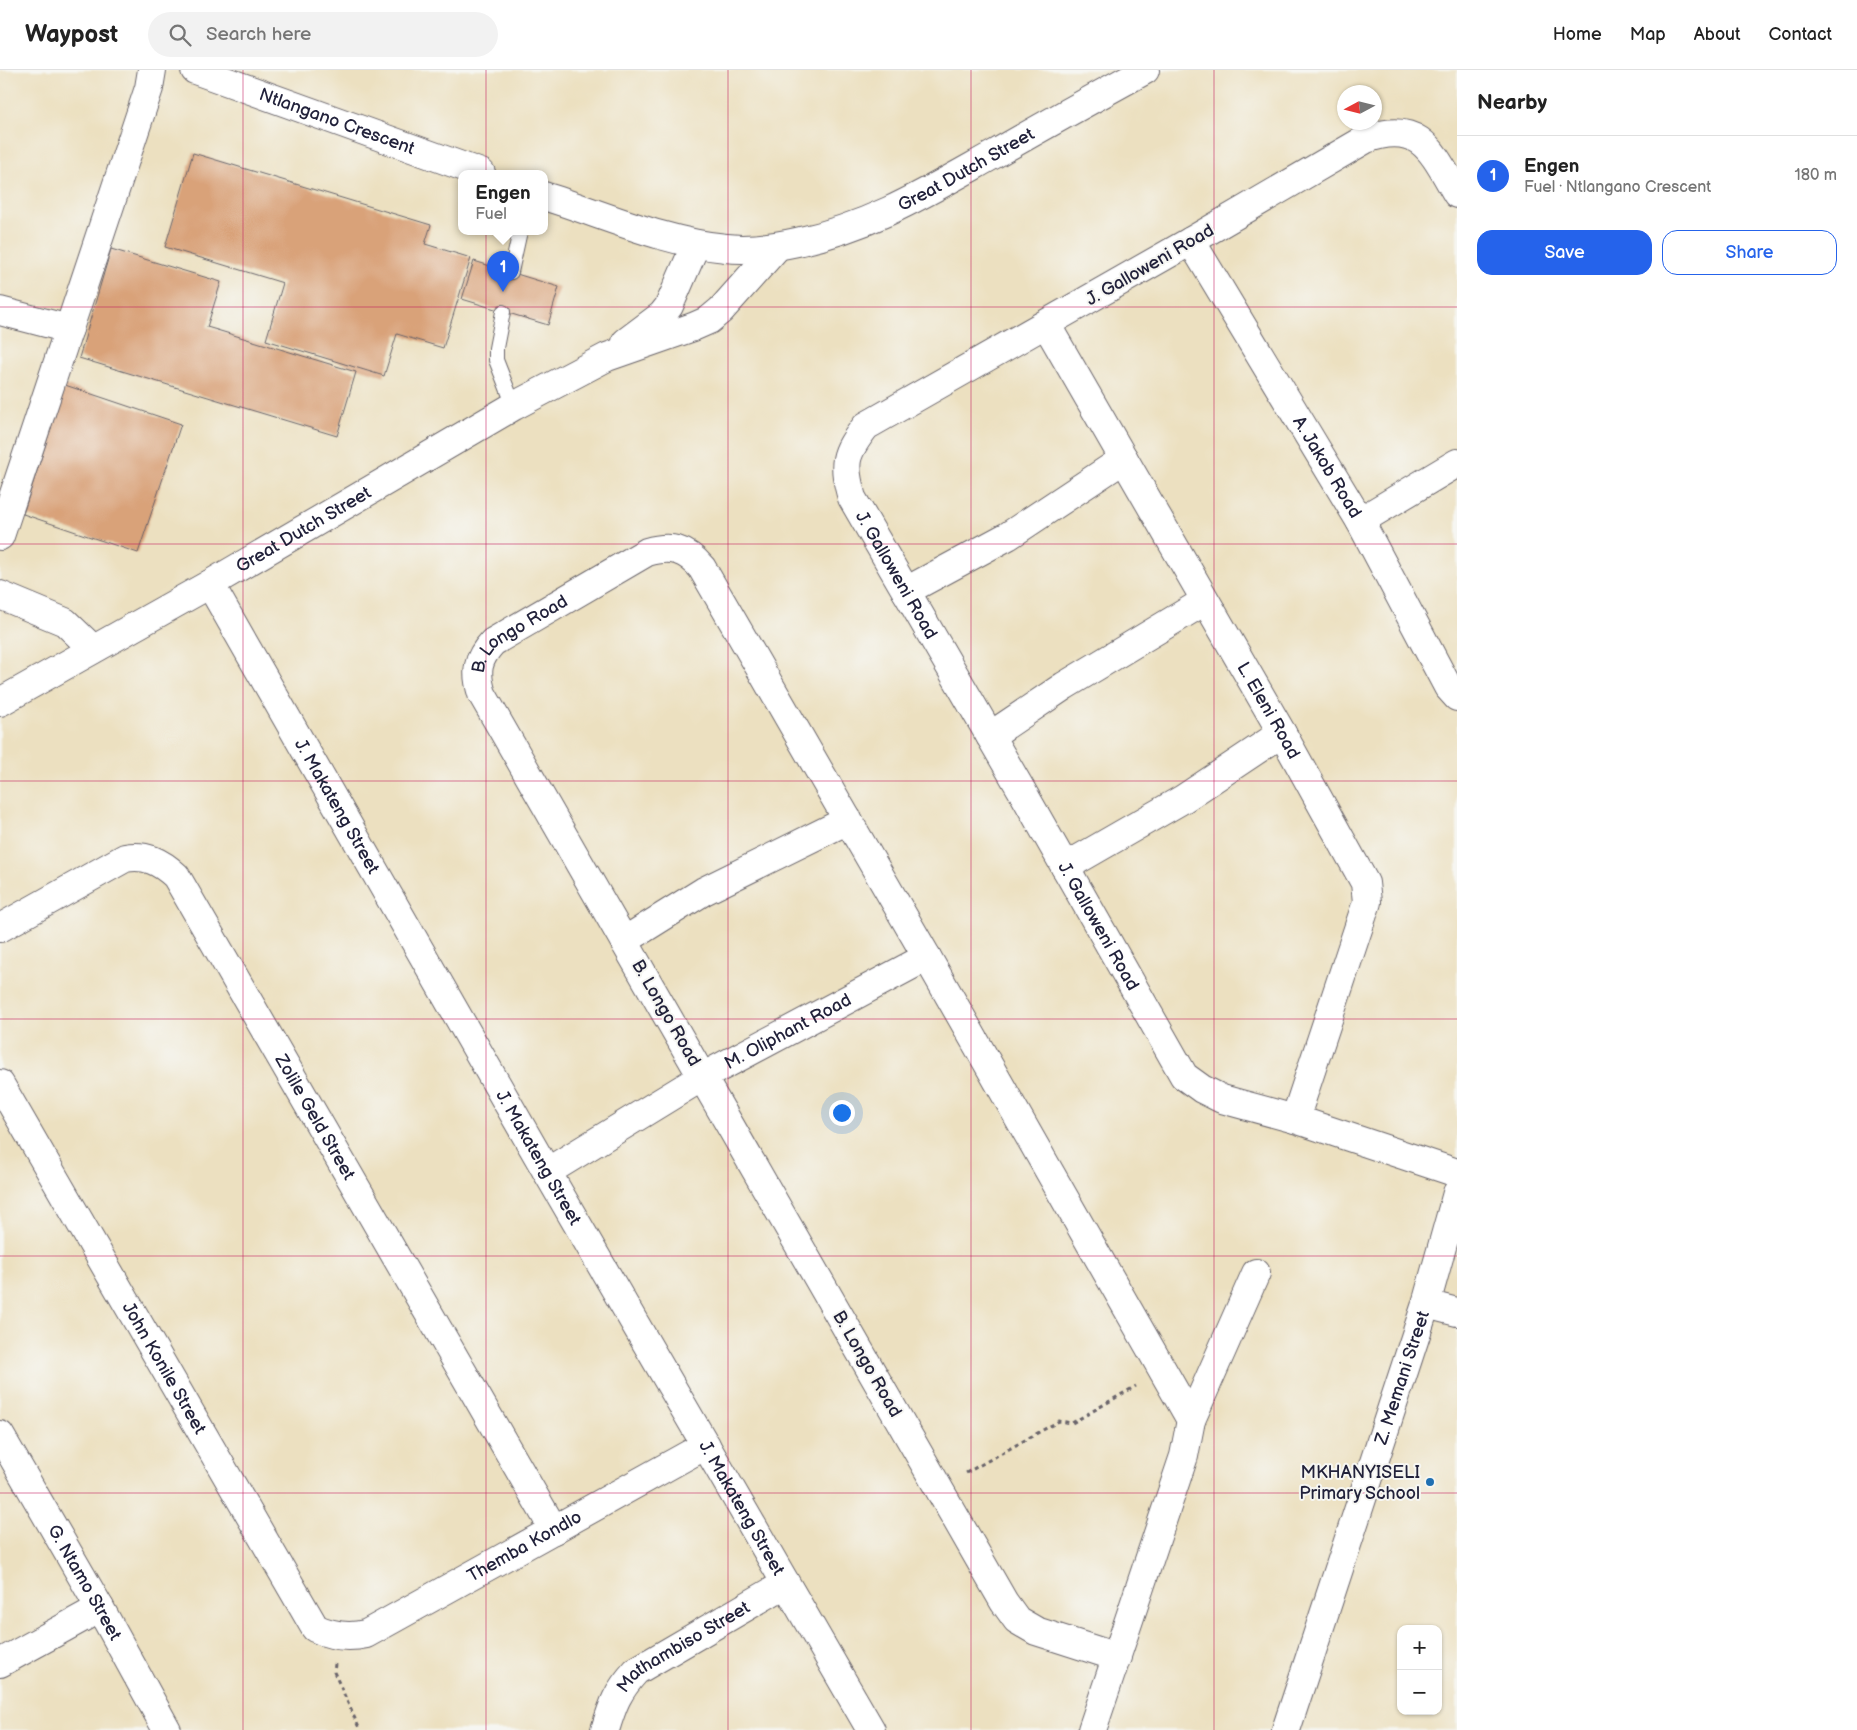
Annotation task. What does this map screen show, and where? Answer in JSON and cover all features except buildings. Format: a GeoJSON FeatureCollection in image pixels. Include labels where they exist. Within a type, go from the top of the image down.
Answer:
{"type":"FeatureCollection","features":[{"type":"Feature","properties":{"kind":"street"},"geometry":{"type":"LineString","coordinates":[[0,536],[149,88],[152,70]]}},
{"type":"Feature","properties":{"kind":"street","name":"Ntlangano Crescent"},"geometry":{"type":"LineString","coordinates":[[195,70],[473,170]]}},
{"type":"Feature","properties":{"kind":"street","name":"Great Dutch Street"},"geometry":{"type":"LineString","coordinates":[[607,357],[662,315],[670,306],[696,244],[755,249],[811,239],[856,226],[900,207],[1145,70]]}},
{"type":"Feature","properties":{"kind":"street","name":"J. Galloweni Road"},"geometry":{"type":"LineString","coordinates":[[1457,194],[1432,152],[1419,139],[1397,133],[1380,134],[1366,139],[866,426],[852,444],[846,460],[846,478],[852,498],[1184,1076],[1202,1089],[1222,1099],[1295,1119],[1457,1191]]}},
{"type":"Feature","properties":{"kind":"street"},"geometry":{"type":"LineString","coordinates":[[548,197],[671,238],[696,244]]}},
{"type":"Feature","properties":{"kind":"street","name":"A. Jakob Road"},"geometry":{"type":"LineString","coordinates":[[1191,241],[1360,521],[1448,687],[1457,697]]}},
{"type":"Feature","properties":{"kind":"street","name":"Great Dutch Street"},"geometry":{"type":"LineString","coordinates":[[0,702],[210,584],[514,406],[607,357],[709,320],[721,310],[777,246]]}},
{"type":"Feature","properties":{"kind":"street"},"geometry":{"type":"LineString","coordinates":[[0,311],[69,329]]}},
{"type":"Feature","properties":{"kind":"street","name":"L. Eleni Road"},"geometry":{"type":"LineString","coordinates":[[1046,324],[1282,733],[1365,883],[1367,902],[1295,1119]]}},
{"type":"Feature","properties":{"kind":"street"},"geometry":{"type":"LineString","coordinates":[[906,591],[1008,536],[1124,459]]}},
{"type":"Feature","properties":{"kind":"street"},"geometry":{"type":"LineString","coordinates":[[1360,521],[1457,463]]}},
{"type":"Feature","properties":{"kind":"street","name":"B. Longo Road"},"geometry":{"type":"LineString","coordinates":[[1117,1657],[1036,1631],[1017,1620],[1004,1602],[482,694],[478,680],[478,665],[483,652],[492,642],[647,552],[663,548],[679,550],[695,560],[702,568],[848,820],[1191,1420]]}},
{"type":"Feature","properties":{"kind":"street","name":"J. Makateng Street"},"geometry":{"type":"LineString","coordinates":[[210,584],[547,1172],[871,1730]]}},
{"type":"Feature","properties":{"kind":"street"},"geometry":{"type":"LineString","coordinates":[[0,595],[65,622],[93,649]]}},
{"type":"Feature","properties":{"kind":"street"},"geometry":{"type":"LineString","coordinates":[[990,736],[1064,686],[1205,601]]}},
{"type":"Feature","properties":{"kind":"street"},"geometry":{"type":"LineString","coordinates":[[1065,867],[1183,799],[1282,733]]}},
{"type":"Feature","properties":{"kind":"street"},"geometry":{"type":"LineString","coordinates":[[624,941],[704,891],[848,820]]}},
{"type":"Feature","properties":{"kind":"street","name":"Zolile Geld Street"},"geometry":{"type":"LineString","coordinates":[[0,928],[125,858],[135,856],[147,858],[165,865],[176,876],[554,1530]]}},
{"type":"Feature","properties":{"kind":"street","name":"M. Oliphant Road"},"geometry":{"type":"LineString","coordinates":[[547,1172],[702,1077],[927,957]]}},
{"type":"Feature","properties":{"kind":"street","name":"John Konile Street"},"geometry":{"type":"LineString","coordinates":[[0,1084],[315,1628],[327,1634],[340,1636]]}},
{"type":"Feature","properties":{"kind":"street","name":"Z. Memani Street"},"geometry":{"type":"LineString","coordinates":[[1286,1730],[1426,1304],[1457,1191]]}},
{"type":"Feature","properties":{"kind":"street"},"geometry":{"type":"LineString","coordinates":[[1092,1730],[1184,1456],[1191,1420],[1256,1272]]}},
{"type":"Feature","properties":{"kind":"street"},"geometry":{"type":"LineString","coordinates":[[1426,1304],[1457,1312]]}},
{"type":"Feature","properties":{"kind":"street","name":"G. Ntamo Street"},"geometry":{"type":"LineString","coordinates":[[0,1435],[100,1608],[167,1730]]}},
{"type":"Feature","properties":{"kind":"street","name":"Themba Kondlo"},"geometry":{"type":"LineString","coordinates":[[340,1636],[352,1637],[366,1634],[706,1445]]}},
{"type":"Feature","properties":{"kind":"street","name":"Mathambiso Street"},"geometry":{"type":"LineString","coordinates":[[605,1730],[614,1701],[623,1685],[636,1672],[785,1584]]}},
{"type":"Feature","properties":{"kind":"street"},"geometry":{"type":"LineString","coordinates":[[0,1663],[100,1608]]}},
{"type":"Feature","properties":{"kind":"lane"},"geometry":{"type":"LineString","coordinates":[[511,272],[519,235]]}},
{"type":"Feature","properties":{"kind":"lane"},"geometry":{"type":"LineString","coordinates":[[503,312],[496,348],[496,360],[514,406]]}},
{"type":"Feature","properties":{"kind":"path"},"geometry":{"type":"LineString","coordinates":[[939,1489],[1059,1421],[1072,1423],[1163,1371]]}},
{"type":"Feature","properties":{"kind":"path"},"geometry":{"type":"LineString","coordinates":[[340,1636],[334,1672],[360,1730]]}},
{"type":"Feature","properties":{"kind":"place","name":"Engen"},"geometry":{"type":"Point","coordinates":[503,292]}},
{"type":"Feature","properties":{"kind":"place","name":"MKHANYISELI Primary School"},"geometry":{"type":"Point","coordinates":[1430,1482]}}]}
